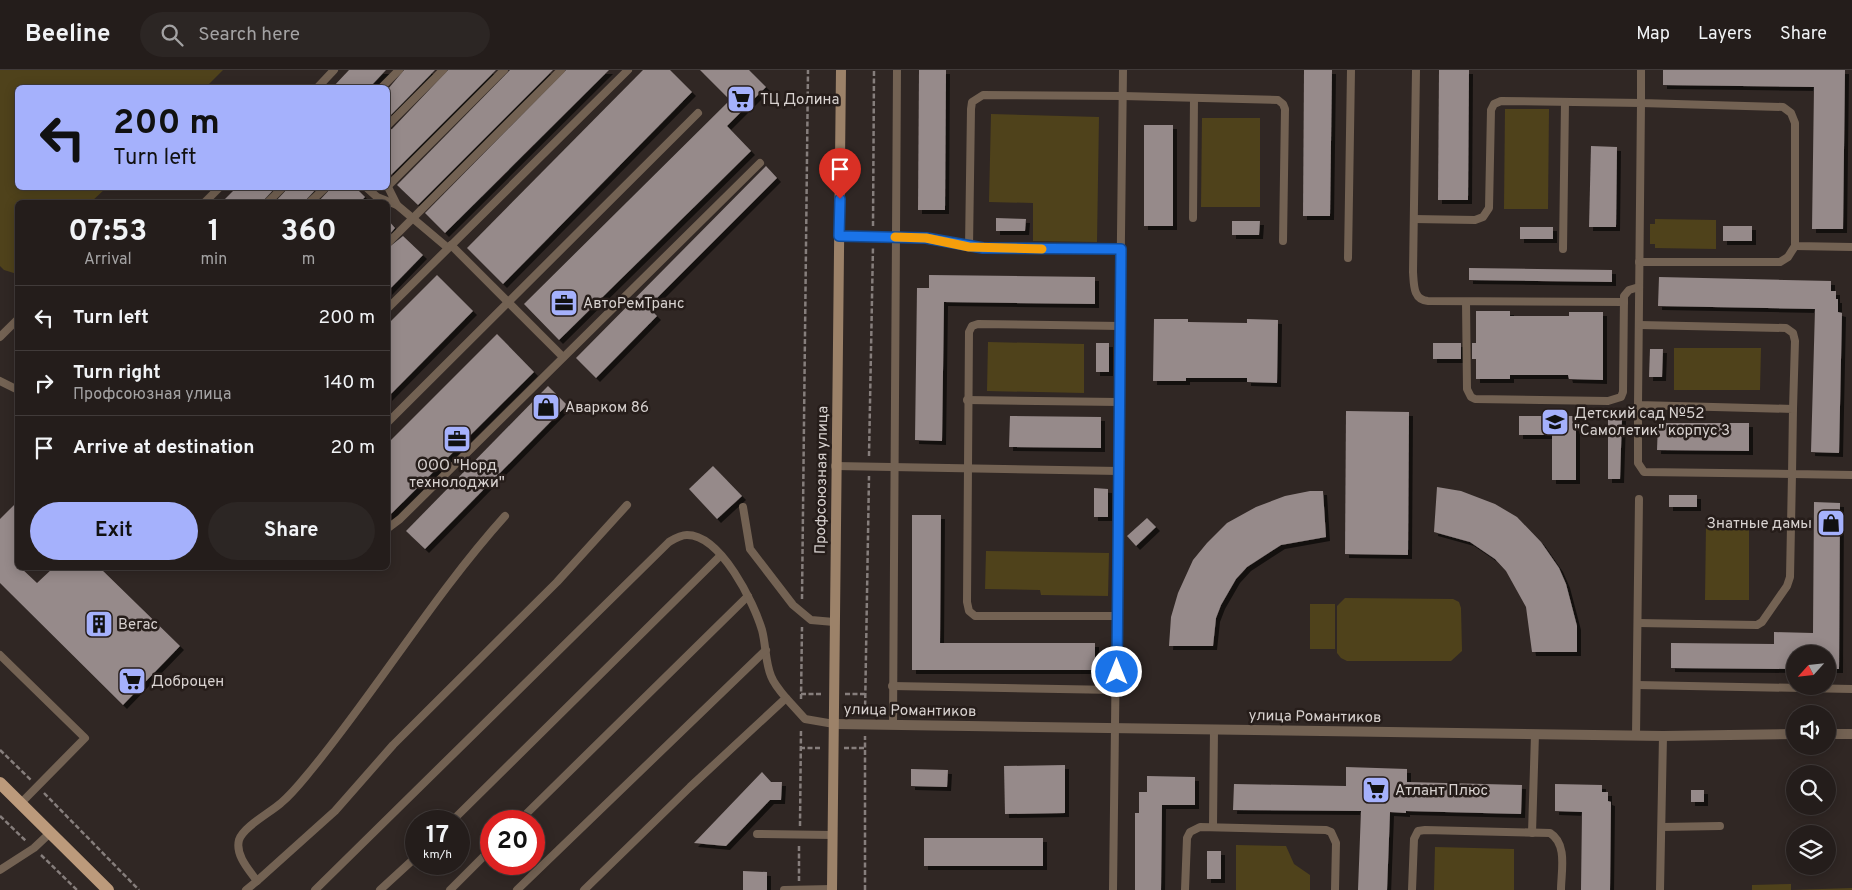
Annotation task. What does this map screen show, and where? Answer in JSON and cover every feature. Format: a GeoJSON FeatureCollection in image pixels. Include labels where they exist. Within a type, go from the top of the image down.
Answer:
{"type":"FeatureCollection","features":[{"type":"Feature","properties":{"kind":"main road","name":"Профсоюзная улица"},"geometry":{"type":"LineString","coordinates":[[832,889],[835,466],[841,70]]}},
{"type":"Feature","properties":{"kind":"main road"},"geometry":{"type":"LineString","coordinates":[[0,782],[108,890]]}},
{"type":"Feature","properties":{"kind":"street","name":"улица Романтиков"},"geometry":{"type":"LineString","coordinates":[[834,724],[1636,736],[1786,734]]}},
{"type":"Feature","properties":{"kind":"street"},"geometry":{"type":"LineString","coordinates":[[1836,734],[1852,734]]}},
{"type":"Feature","properties":{"kind":"lane"},"geometry":{"type":"LineString","coordinates":[[319,85],[334,70]]}},
{"type":"Feature","properties":{"kind":"lane"},"geometry":{"type":"LineString","coordinates":[[384,85],[399,70]]}},
{"type":"Feature","properties":{"kind":"lane"},"geometry":{"type":"LineString","coordinates":[[390,123],[443,70]]}},
{"type":"Feature","properties":{"kind":"lane"},"geometry":{"type":"LineString","coordinates":[[390,184],[504,70]]}},
{"type":"Feature","properties":{"kind":"lane"},"geometry":{"type":"LineString","coordinates":[[390,241],[561,70]]}},
{"type":"Feature","properties":{"kind":"lane"},"geometry":{"type":"LineString","coordinates":[[390,306],[628,70]]}},
{"type":"Feature","properties":{"kind":"lane"},"geometry":{"type":"LineString","coordinates":[[893,725],[893,467],[897,237],[897,70]]}},
{"type":"Feature","properties":{"kind":"lane"},"geometry":{"type":"LineString","coordinates":[[1114,890],[1123,70]]}},
{"type":"Feature","properties":{"kind":"lane"},"geometry":{"type":"LineString","coordinates":[[1348,258],[1351,70]]}},
{"type":"Feature","properties":{"kind":"lane"},"geometry":{"type":"LineString","coordinates":[[1416,70],[1413,272],[1416,295],[1422,301],[1624,302]]}},
{"type":"Feature","properties":{"kind":"lane"},"geometry":{"type":"LineString","coordinates":[[1641,70],[1638,463],[1644,472],[1852,475]]}},
{"type":"Feature","properties":{"kind":"lane"},"geometry":{"type":"LineString","coordinates":[[969,247],[972,102],[983,95],[1273,99],[1283,104],[1283,241]]}},
{"type":"Feature","properties":{"kind":"lane"},"geometry":{"type":"LineString","coordinates":[[1193,218],[1194,98]]}},
{"type":"Feature","properties":{"kind":"lane"},"geometry":{"type":"LineString","coordinates":[[1414,219],[1475,220],[1483,217],[1488,208],[1490,110],[1494,104],[1501,101],[1783,107],[1791,113],[1795,124],[1795,246],[1788,257],[1780,262],[1639,262]]}},
{"type":"Feature","properties":{"kind":"lane"},"geometry":{"type":"LineString","coordinates":[[1563,249],[1565,102]]}},
{"type":"Feature","properties":{"kind":"lane"},"geometry":{"type":"LineString","coordinates":[[390,420],[698,113]]}},
{"type":"Feature","properties":{"kind":"lane"},"geometry":{"type":"LineString","coordinates":[[390,526],[760,163]]}},
{"type":"Feature","properties":{"kind":"lane"},"geometry":{"type":"LineString","coordinates":[[207,200],[217,190]]}},
{"type":"Feature","properties":{"kind":"lane"},"geometry":{"type":"LineString","coordinates":[[270,200],[280,190]]}},
{"type":"Feature","properties":{"kind":"lane"},"geometry":{"type":"LineString","coordinates":[[312,200],[323,190]]}},
{"type":"Feature","properties":{"kind":"lane"},"geometry":{"type":"LineString","coordinates":[[374,200],[384,190]]}},
{"type":"Feature","properties":{"kind":"lane"},"geometry":{"type":"LineString","coordinates":[[389,190],[397,205],[411,218],[450,246],[563,357]]}},
{"type":"Feature","properties":{"kind":"lane"},"geometry":{"type":"LineString","coordinates":[[390,203],[397,205]]}},
{"type":"Feature","properties":{"kind":"lane"},"geometry":{"type":"LineString","coordinates":[[839,236],[926,238],[969,247],[1121,249]]}},
{"type":"Feature","properties":{"kind":"lane"},"geometry":{"type":"LineString","coordinates":[[1795,246],[1852,247]]}},
{"type":"Feature","properties":{"kind":"lane"},"geometry":{"type":"LineString","coordinates":[[1466,302],[1467,389],[1471,397],[1475,399],[1608,401],[1621,397],[1624,392],[1624,302],[1626,292],[1639,286]]}},
{"type":"Feature","properties":{"kind":"lane"},"geometry":{"type":"LineString","coordinates":[[0,337],[15,322]]}},
{"type":"Feature","properties":{"kind":"lane"},"geometry":{"type":"LineString","coordinates":[[1117,616],[975,616],[969,611],[967,602],[967,400],[969,332],[972,326],[978,324],[1121,326]]}},
{"type":"Feature","properties":{"kind":"lane"},"geometry":{"type":"LineString","coordinates":[[1638,623],[1757,625],[1762,622],[1787,586],[1790,577],[1795,341],[1792,333],[1786,328],[1640,324]]}},
{"type":"Feature","properties":{"kind":"lane"},"geometry":{"type":"LineString","coordinates":[[0,381],[15,388]]}},
{"type":"Feature","properties":{"kind":"lane"},"geometry":{"type":"LineString","coordinates":[[967,400],[1120,402]]}},
{"type":"Feature","properties":{"kind":"lane"},"geometry":{"type":"LineString","coordinates":[[1638,405],[1793,409]]}},
{"type":"Feature","properties":{"kind":"lane"},"geometry":{"type":"LineString","coordinates":[[835,466],[1119,471]]}},
{"type":"Feature","properties":{"kind":"lane"},"geometry":{"type":"LineString","coordinates":[[1636,736],[1639,499]]}},
{"type":"Feature","properties":{"kind":"lane"},"geometry":{"type":"LineString","coordinates":[[246,890],[335,811],[393,745],[557,582],[627,505]]}},
{"type":"Feature","properties":{"kind":"lane"},"geometry":{"type":"LineString","coordinates":[[743,507],[750,549],[802,614],[812,620],[834,622]]}},
{"type":"Feature","properties":{"kind":"lane"},"geometry":{"type":"LineString","coordinates":[[257,880],[243,860],[239,850],[239,840],[244,831],[282,802],[306,778],[441,592],[505,516]]}},
{"type":"Feature","properties":{"kind":"lane"},"geometry":{"type":"LineString","coordinates":[[315,890],[669,542],[682,536],[689,535],[697,538],[734,570],[748,596],[760,625],[771,675],[786,698],[801,716],[809,720],[834,724]]}},
{"type":"Feature","properties":{"kind":"lane"},"geometry":{"type":"LineString","coordinates":[[463,810],[720,556]]}},
{"type":"Feature","properties":{"kind":"lane"},"geometry":{"type":"LineString","coordinates":[[530,810],[748,596]]}},
{"type":"Feature","properties":{"kind":"lane"},"geometry":{"type":"LineString","coordinates":[[517,890],[766,650]]}},
{"type":"Feature","properties":{"kind":"lane"},"geometry":{"type":"LineString","coordinates":[[0,655],[84,738],[21,803]]}},
{"type":"Feature","properties":{"kind":"lane"},"geometry":{"type":"LineString","coordinates":[[1637,685],[1852,689]]}},
{"type":"Feature","properties":{"kind":"lane"},"geometry":{"type":"LineString","coordinates":[[892,686],[1117,690]]}},
{"type":"Feature","properties":{"kind":"lane"},"geometry":{"type":"LineString","coordinates":[[584,890],[669,807],[786,698]]}},
{"type":"Feature","properties":{"kind":"lane"},"geometry":{"type":"LineString","coordinates":[[1213,827],[1214,729]]}},
{"type":"Feature","properties":{"kind":"lane"},"geometry":{"type":"LineString","coordinates":[[1532,833],[1535,734]]}},
{"type":"Feature","properties":{"kind":"lane"},"geometry":{"type":"LineString","coordinates":[[1660,890],[1663,736]]}},
{"type":"Feature","properties":{"kind":"lane"},"geometry":{"type":"LineString","coordinates":[[1662,827],[1720,826]]}},
{"type":"Feature","properties":{"kind":"lane"},"geometry":{"type":"LineString","coordinates":[[1185,890],[1187,838],[1194,829],[1213,827],[1326,830],[1330,832],[1336,843],[1335,890]]}},
{"type":"Feature","properties":{"kind":"lane"},"geometry":{"type":"LineString","coordinates":[[1412,890],[1414,839],[1418,832],[1425,830],[1550,834],[1560,843],[1562,849],[1561,890]]}},
{"type":"Feature","properties":{"kind":"lane"},"geometry":{"type":"LineString","coordinates":[[0,870],[34,848],[51,832]]}},
{"type":"Feature","properties":{"kind":"lane"},"geometry":{"type":"LineString","coordinates":[[757,834],[832,836]]}},
{"type":"Feature","properties":{"kind":"lane"},"geometry":{"type":"LineString","coordinates":[[450,890],[480,860]]}},
{"type":"Feature","properties":{"kind":"lane"},"geometry":{"type":"LineString","coordinates":[[380,890],[405,866]]}},
{"type":"Feature","properties":{"kind":"lane"},"geometry":{"type":"LineString","coordinates":[[784,890],[799,888],[832,889]]}},
{"type":"Feature","properties":{"kind":"path"},"geometry":{"type":"LineString","coordinates":[[799,888],[808,70]]}},
{"type":"Feature","properties":{"kind":"path"},"geometry":{"type":"LineString","coordinates":[[865,890],[864,724],[867,694],[874,70]]}},
{"type":"Feature","properties":{"kind":"path"},"geometry":{"type":"LineString","coordinates":[[0,750],[139,890]]}},
{"type":"Feature","properties":{"kind":"shaded area"},"geometry":{"type":"Polygon","coordinates":[[[0,70],[223,70],[208,85],[15,85],[15,190],[104,190],[93,200],[15,200],[15,273],[4,270],[0,266],[0,70]]]}},
{"type":"Feature","properties":{"kind":"shaded area"},"geometry":{"type":"Polygon","coordinates":[[[1505,109],[1549,109],[1548,209],[1504,209],[1505,109]]]}},
{"type":"Feature","properties":{"kind":"shaded area"},"geometry":{"type":"Polygon","coordinates":[[[991,114],[1099,117],[1097,242],[1033,241],[1033,203],[989,202],[991,114]]]}},
{"type":"Feature","properties":{"kind":"shaded area"},"geometry":{"type":"Polygon","coordinates":[[[1202,118],[1260,118],[1260,207],[1201,207],[1202,118]]]}},
{"type":"Feature","properties":{"kind":"shaded area"},"geometry":{"type":"Polygon","coordinates":[[[1655,219],[1716,220],[1716,249],[1655,248],[1655,244],[1650,244],[1650,224],[1655,224],[1655,219]]]}},
{"type":"Feature","properties":{"kind":"shaded area"},"geometry":{"type":"Polygon","coordinates":[[[988,342],[1084,344],[1084,393],[987,391],[988,342]]]}},
{"type":"Feature","properties":{"kind":"shaded area"},"geometry":{"type":"Polygon","coordinates":[[[1674,348],[1761,348],[1760,390],[1674,390],[1674,348]]]}},
{"type":"Feature","properties":{"kind":"shaded area"},"geometry":{"type":"Polygon","coordinates":[[[1706,525],[1749,526],[1749,600],[1705,600],[1706,525]]]}},
{"type":"Feature","properties":{"kind":"shaded area"},"geometry":{"type":"Polygon","coordinates":[[[986,551],[1109,553],[1108,596],[1041,595],[1040,590],[985,589],[986,551]]]}},
{"type":"Feature","properties":{"kind":"shaded area"},"geometry":{"type":"Polygon","coordinates":[[[1345,598],[1453,599],[1459,602],[1461,608],[1462,651],[1451,661],[1347,661],[1337,653],[1337,606],[1345,598]]]}},
{"type":"Feature","properties":{"kind":"shaded area"},"geometry":{"type":"Polygon","coordinates":[[[1310,604],[1335,604],[1335,649],[1310,649],[1310,604]]]}},
{"type":"Feature","properties":{"kind":"shaded area"},"geometry":{"type":"Polygon","coordinates":[[[1236,845],[1286,846],[1294,864],[1310,875],[1310,890],[1236,890],[1236,845]]]}},
{"type":"Feature","properties":{"kind":"shaded area"},"geometry":{"type":"Polygon","coordinates":[[[1435,847],[1514,849],[1514,890],[1434,890],[1435,847]]]}},
{"type":"Feature","properties":{"kind":"shaded area"},"geometry":{"type":"Polygon","coordinates":[[[1791,884],[1791,890],[1752,890],[1752,885],[1791,884]]]}},
{"type":"Feature","properties":{"kind":"shaded area"},"geometry":{"type":"Polygon","coordinates":[[[1852,888],[1852,890],[1791,890],[1852,888]]]}},
{"type":"Feature","properties":{"kind":"building"},"geometry":{"type":"Polygon","coordinates":[[[349,70],[386,70],[372,85],[335,85],[349,70]]]}},
{"type":"Feature","properties":{"kind":"building"},"geometry":{"type":"Polygon","coordinates":[[[404,70],[435,70],[390,116],[390,87],[404,70]]]}},
{"type":"Feature","properties":{"kind":"building"},"geometry":{"type":"Polygon","coordinates":[[[448,70],[496,70],[390,176],[390,130],[448,70]]]}},
{"type":"Feature","properties":{"kind":"building"},"geometry":{"type":"Polygon","coordinates":[[[510,70],[553,70],[418,205],[397,185],[510,70]]]}},
{"type":"Feature","properties":{"kind":"building"},"geometry":{"type":"Polygon","coordinates":[[[566,70],[609,70],[445,233],[425,213],[566,70]]]}},
{"type":"Feature","properties":{"kind":"building"},"geometry":{"type":"Polygon","coordinates":[[[643,70],[670,70],[692,92],[503,284],[467,248],[643,70]]]}},
{"type":"Feature","properties":{"kind":"building"},"geometry":{"type":"Polygon","coordinates":[[[700,70],[749,70],[766,87],[727,126],[751,151],[559,340],[524,304],[730,100],[700,70]]]}},
{"type":"Feature","properties":{"kind":"building"},"geometry":{"type":"Polygon","coordinates":[[[919,70],[946,70],[945,210],[918,210],[919,70]]]}},
{"type":"Feature","properties":{"kind":"building"},"geometry":{"type":"Polygon","coordinates":[[[1304,70],[1332,70],[1330,216],[1303,216],[1304,70]]]}},
{"type":"Feature","properties":{"kind":"building"},"geometry":{"type":"Polygon","coordinates":[[[1439,70],[1469,70],[1468,200],[1438,200],[1439,70]]]}},
{"type":"Feature","properties":{"kind":"building"},"geometry":{"type":"Polygon","coordinates":[[[1663,70],[1845,70],[1843,229],[1812,229],[1814,87],[1663,85],[1663,70]]]}},
{"type":"Feature","properties":{"kind":"building"},"geometry":{"type":"Polygon","coordinates":[[[1144,125],[1173,125],[1173,226],[1144,226],[1144,125]]]}},
{"type":"Feature","properties":{"kind":"building"},"geometry":{"type":"Polygon","coordinates":[[[1591,146],[1617,147],[1616,227],[1589,227],[1591,146]]]}},
{"type":"Feature","properties":{"kind":"building"},"geometry":{"type":"Polygon","coordinates":[[[766,166],[777,178],[648,307],[657,316],[596,378],[576,358],[766,166]]]}},
{"type":"Feature","properties":{"kind":"building"},"geometry":{"type":"Polygon","coordinates":[[[234,190],[273,190],[264,200],[224,200],[234,190]]]}},
{"type":"Feature","properties":{"kind":"building"},"geometry":{"type":"Polygon","coordinates":[[[286,190],[315,190],[306,200],[277,200],[286,190]]]}},
{"type":"Feature","properties":{"kind":"building"},"geometry":{"type":"Polygon","coordinates":[[[329,190],[358,190],[365,197],[362,200],[320,200],[329,190]]]}},
{"type":"Feature","properties":{"kind":"building"},"geometry":{"type":"Polygon","coordinates":[[[996,218],[1026,219],[1025,231],[996,231],[996,218]]]}},
{"type":"Feature","properties":{"kind":"building"},"geometry":{"type":"Polygon","coordinates":[[[1232,221],[1260,221],[1259,235],[1232,235],[1232,221]]]}},
{"type":"Feature","properties":{"kind":"building"},"geometry":{"type":"Polygon","coordinates":[[[390,222],[395,228],[390,234],[390,222]]]}},
{"type":"Feature","properties":{"kind":"building"},"geometry":{"type":"Polygon","coordinates":[[[1723,226],[1752,226],[1752,241],[1723,241],[1723,226]]]}},
{"type":"Feature","properties":{"kind":"building"},"geometry":{"type":"Polygon","coordinates":[[[1520,227],[1553,227],[1553,239],[1520,239],[1520,227]]]}},
{"type":"Feature","properties":{"kind":"building"},"geometry":{"type":"Polygon","coordinates":[[[403,236],[423,255],[390,289],[390,246],[403,236]]]}},
{"type":"Feature","properties":{"kind":"building"},"geometry":{"type":"Polygon","coordinates":[[[1469,268],[1612,270],[1612,282],[1469,280],[1469,268]]]}},
{"type":"Feature","properties":{"kind":"building"},"geometry":{"type":"Polygon","coordinates":[[[437,275],[473,311],[390,395],[390,322],[437,275]]]}},
{"type":"Feature","properties":{"kind":"building"},"geometry":{"type":"Polygon","coordinates":[[[929,275],[1095,277],[1095,304],[944,302],[942,441],[915,440],[917,288],[929,288],[929,275]]]}},
{"type":"Feature","properties":{"kind":"building"},"geometry":{"type":"Polygon","coordinates":[[[1659,277],[1831,281],[1831,291],[1836,291],[1836,299],[1838,299],[1838,312],[1842,313],[1839,453],[1811,452],[1815,309],[1658,306],[1659,277]]]}},
{"type":"Feature","properties":{"kind":"building"},"geometry":{"type":"Polygon","coordinates":[[[1476,311],[1510,311],[1510,316],[1569,316],[1569,312],[1603,312],[1603,380],[1569,379],[1568,375],[1510,375],[1510,379],[1476,379],[1476,359],[1472,359],[1472,343],[1476,343],[1476,311]]]}},
{"type":"Feature","properties":{"kind":"building"},"geometry":{"type":"Polygon","coordinates":[[[1154,319],[1188,319],[1188,322],[1247,323],[1247,319],[1278,320],[1277,383],[1247,382],[1247,378],[1186,378],[1186,381],[1153,381],[1154,319]]]}},
{"type":"Feature","properties":{"kind":"building"},"geometry":{"type":"Polygon","coordinates":[[[497,334],[534,372],[390,515],[390,441],[497,334]]]}},
{"type":"Feature","properties":{"kind":"building"},"geometry":{"type":"Polygon","coordinates":[[[1096,343],[1109,343],[1109,372],[1096,372],[1096,343]]]}},
{"type":"Feature","properties":{"kind":"building"},"geometry":{"type":"Polygon","coordinates":[[[1433,343],[1461,343],[1461,359],[1433,359],[1433,343]]]}},
{"type":"Feature","properties":{"kind":"building"},"geometry":{"type":"Polygon","coordinates":[[[1650,349],[1663,349],[1662,377],[1649,377],[1650,349]]]}},
{"type":"Feature","properties":{"kind":"building"},"geometry":{"type":"Polygon","coordinates":[[[548,386],[567,405],[425,549],[406,531],[548,386]]]}},
{"type":"Feature","properties":{"kind":"building"},"geometry":{"type":"Polygon","coordinates":[[[1346,411],[1409,412],[1408,555],[1345,554],[1346,411]]]}},
{"type":"Feature","properties":{"kind":"building"},"geometry":{"type":"Polygon","coordinates":[[[1010,416],[1101,417],[1101,448],[1009,447],[1010,416]]]}},
{"type":"Feature","properties":{"kind":"building"},"geometry":{"type":"Polygon","coordinates":[[[1519,416],[1576,416],[1576,480],[1552,480],[1552,435],[1519,435],[1519,416]]]}},
{"type":"Feature","properties":{"kind":"building"},"geometry":{"type":"Polygon","coordinates":[[[1608,416],[1622,417],[1620,479],[1608,479],[1608,416]]]}},
{"type":"Feature","properties":{"kind":"building"},"geometry":{"type":"Polygon","coordinates":[[[1658,423],[1749,423],[1749,451],[1657,450],[1658,423]]]}},
{"type":"Feature","properties":{"kind":"building"},"geometry":{"type":"Polygon","coordinates":[[[713,466],[742,496],[717,519],[689,489],[713,466]]]}},
{"type":"Feature","properties":{"kind":"building"},"geometry":{"type":"Polygon","coordinates":[[[1437,487],[1461,491],[1495,504],[1517,517],[1541,542],[1559,568],[1566,584],[1577,626],[1577,652],[1532,652],[1526,607],[1506,571],[1495,559],[1470,542],[1434,532],[1437,487]]]}},
{"type":"Feature","properties":{"kind":"building"},"geometry":{"type":"Polygon","coordinates":[[[1094,488],[1108,489],[1108,517],[1094,517],[1094,488]]]}},
{"type":"Feature","properties":{"kind":"building"},"geometry":{"type":"Polygon","coordinates":[[[1310,491],[1323,491],[1326,537],[1281,545],[1247,567],[1236,579],[1221,605],[1216,618],[1213,646],[1169,646],[1171,617],[1178,593],[1193,560],[1207,543],[1227,523],[1256,507],[1285,496],[1310,491]]]}},
{"type":"Feature","properties":{"kind":"building"},"geometry":{"type":"Polygon","coordinates":[[[1669,495],[1697,495],[1697,507],[1669,507],[1669,495]]]}},
{"type":"Feature","properties":{"kind":"building"},"geometry":{"type":"Polygon","coordinates":[[[1814,502],[1840,503],[1839,669],[1836,669],[1836,645],[1786,645],[1786,669],[1671,668],[1671,643],[1774,644],[1774,632],[1813,633],[1814,502]]]}},
{"type":"Feature","properties":{"kind":"building","name":"Вегас"},"geometry":{"type":"Polygon","coordinates":[[[15,504],[15,570],[23,570],[37,583],[51,570],[102,570],[180,646],[123,705],[0,583],[0,519],[15,504]]]}},
{"type":"Feature","properties":{"kind":"building"},"geometry":{"type":"Polygon","coordinates":[[[912,515],[941,515],[940,643],[1095,643],[1095,670],[912,670],[912,515]]]}},
{"type":"Feature","properties":{"kind":"building"},"geometry":{"type":"Polygon","coordinates":[[[1147,518],[1156,527],[1136,546],[1127,536],[1147,518]]]}},
{"type":"Feature","properties":{"kind":"building"},"geometry":{"type":"Polygon","coordinates":[[[1065,765],[1065,813],[1005,814],[1004,766],[1065,765]]]}},
{"type":"Feature","properties":{"kind":"building"},"geometry":{"type":"Polygon","coordinates":[[[1346,767],[1407,769],[1407,782],[1522,785],[1521,814],[1390,812],[1387,890],[1358,890],[1361,811],[1233,810],[1234,784],[1346,786],[1346,767]]]}},
{"type":"Feature","properties":{"kind":"building"},"geometry":{"type":"Polygon","coordinates":[[[911,769],[948,770],[947,787],[911,786],[911,769]]]}},
{"type":"Feature","properties":{"kind":"building"},"geometry":{"type":"Polygon","coordinates":[[[762,772],[771,782],[782,782],[781,800],[770,800],[726,846],[694,843],[762,772]]]}},
{"type":"Feature","properties":{"kind":"building"},"geometry":{"type":"Polygon","coordinates":[[[1147,776],[1195,777],[1195,805],[1162,805],[1161,890],[1135,890],[1135,813],[1139,813],[1139,792],[1147,792],[1147,776]]]}},
{"type":"Feature","properties":{"kind":"building"},"geometry":{"type":"Polygon","coordinates":[[[1555,784],[1602,785],[1602,792],[1608,792],[1608,801],[1611,802],[1610,890],[1581,890],[1582,812],[1555,811],[1555,784]]]}},
{"type":"Feature","properties":{"kind":"building"},"geometry":{"type":"Polygon","coordinates":[[[1691,790],[1704,790],[1704,802],[1691,802],[1691,790]]]}},
{"type":"Feature","properties":{"kind":"building"},"geometry":{"type":"Polygon","coordinates":[[[924,838],[1043,838],[1043,866],[924,866],[924,838]]]}},
{"type":"Feature","properties":{"kind":"building"},"geometry":{"type":"Polygon","coordinates":[[[1207,851],[1221,851],[1221,879],[1207,879],[1207,851]]]}},
{"type":"Feature","properties":{"kind":"building"},"geometry":{"type":"Polygon","coordinates":[[[743,871],[767,872],[767,890],[743,890],[743,871]]]}},
{"type":"Feature","properties":{"kind":"slow traffic"},"geometry":{"type":"LineString","coordinates":[[895,237],[926,238],[969,247],[1042,249]]}},
{"type":"Feature","properties":{"kind":"place","name":"ТЦ Долина"},"geometry":{"type":"Point","coordinates":[741,99]}},
{"type":"Feature","properties":{"kind":"place","name":"АвтоРемТранс"},"geometry":{"type":"Point","coordinates":[564,303]}},
{"type":"Feature","properties":{"kind":"place","name":"Аварком 86"},"geometry":{"type":"Point","coordinates":[546,407]}},
{"type":"Feature","properties":{"kind":"place","name":"Детский сад №52 \"Самолетик\" корпус 3"},"geometry":{"type":"Point","coordinates":[1555,422]}},
{"type":"Feature","properties":{"kind":"place","name":"ООО \"Норд технолоджи\""},"geometry":{"type":"Point","coordinates":[457,439]}},
{"type":"Feature","properties":{"kind":"place","name":"Знатные дамы"},"geometry":{"type":"Point","coordinates":[1831,523]}},
{"type":"Feature","properties":{"kind":"place","name":"Вегас"},"geometry":{"type":"Point","coordinates":[99,624]}},
{"type":"Feature","properties":{"kind":"place","name":"Доброцен"},"geometry":{"type":"Point","coordinates":[132,681]}},
{"type":"Feature","properties":{"kind":"place","name":"Атлант Плюс"},"geometry":{"type":"Point","coordinates":[1376,790]}},
{"type":"Feature","properties":{"kind":"route"},"geometry":{"type":"LineString","coordinates":[[840,199],[839,236],[926,238],[983,248],[1121,249],[1117,672]]}}]}
